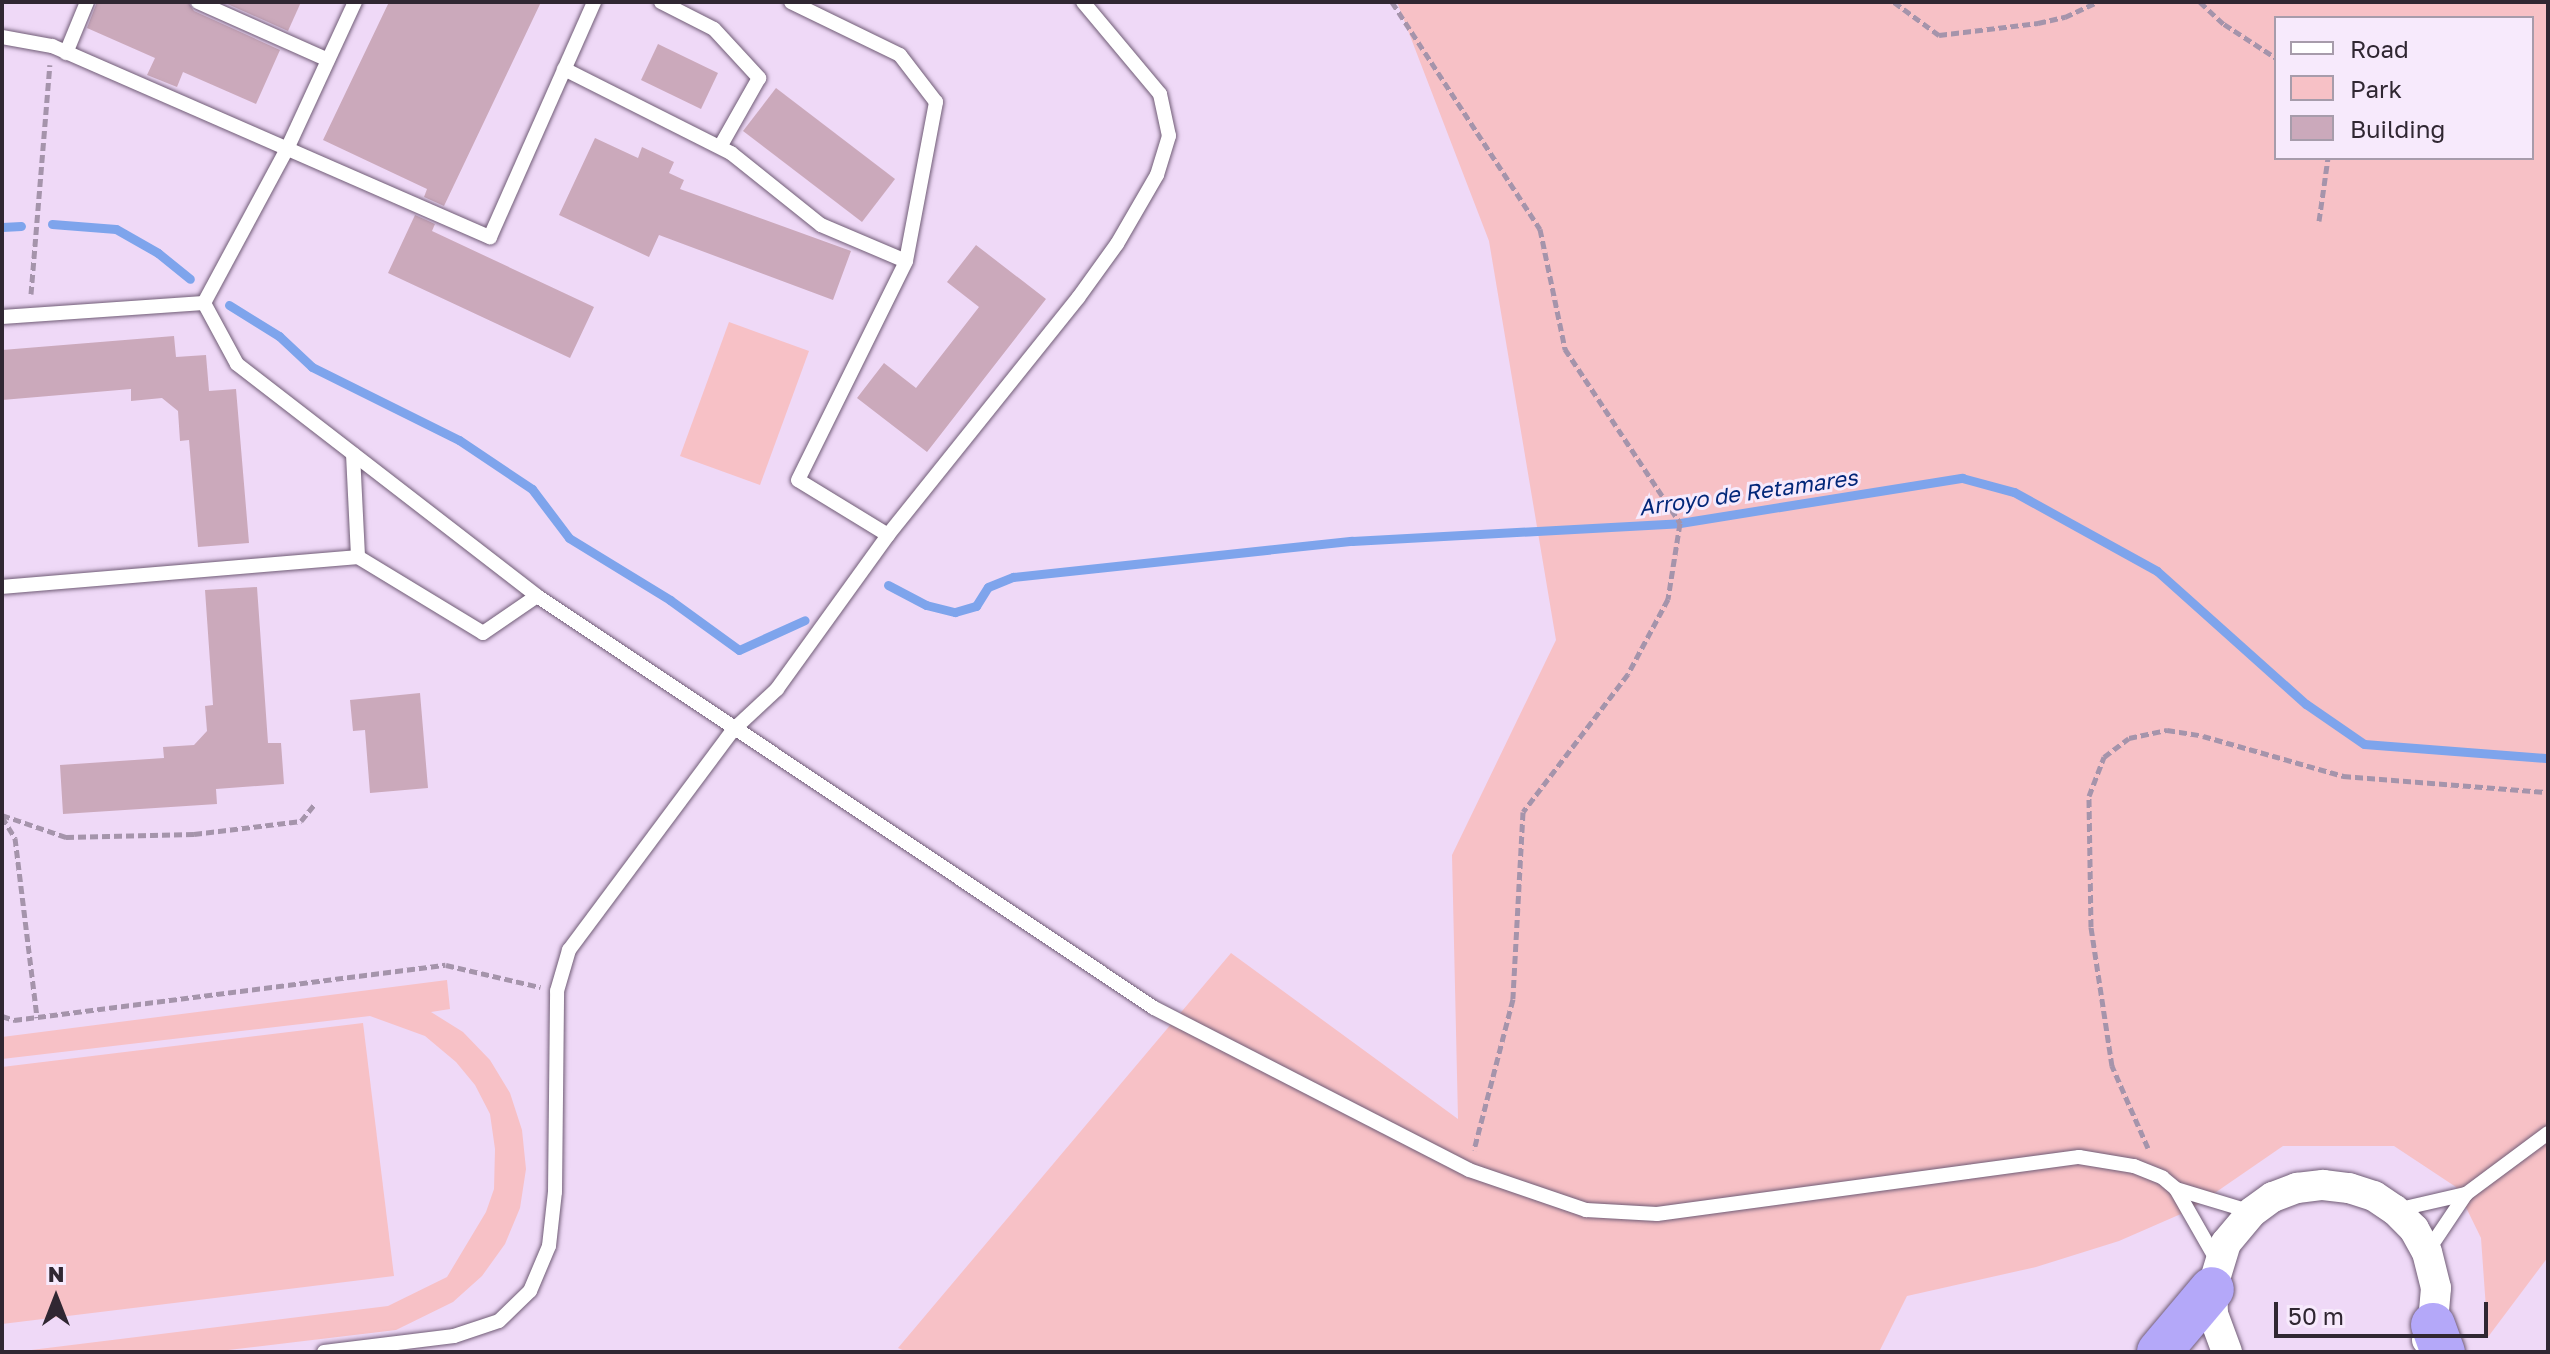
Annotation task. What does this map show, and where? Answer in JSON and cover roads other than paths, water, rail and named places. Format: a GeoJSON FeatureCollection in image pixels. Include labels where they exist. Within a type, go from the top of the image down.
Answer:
{"type":"FeatureCollection","features":[{"type":"Feature","properties":{"kind":"highway"},"geometry":{"type":"LineString","coordinates":[[2159,1352],[2215,1276]]}},
{"type":"Feature","properties":{"kind":"street"},"geometry":{"type":"LineString","coordinates":[[2227,1352],[2213,1314],[2215,1276],[2226,1243],[2252,1212],[2297,1188],[2323,1185],[2361,1192],[2395,1210],[2414,1229],[2427,1252],[2436,1288],[2433,1343]]}},
{"type":"Feature","properties":{"kind":"lane"},"geometry":{"type":"LineString","coordinates":[[66,53],[87,2]]}},
{"type":"Feature","properties":{"kind":"lane"},"geometry":{"type":"LineString","coordinates":[[198,2],[328,60]]}},
{"type":"Feature","properties":{"kind":"lane"},"geometry":{"type":"LineString","coordinates":[[204,303],[287,149],[355,2]]}},
{"type":"Feature","properties":{"kind":"lane"},"geometry":{"type":"LineString","coordinates":[[2,37],[52,46],[490,237],[594,2]]}},
{"type":"Feature","properties":{"kind":"lane"},"geometry":{"type":"LineString","coordinates":[[661,2],[687,8],[714,29],[759,78],[720,147]]}},
{"type":"Feature","properties":{"kind":"lane"},"geometry":{"type":"LineString","coordinates":[[791,2],[900,55],[936,102],[906,261],[798,480],[888,535]]}},
{"type":"Feature","properties":{"kind":"lane"},"geometry":{"type":"LineString","coordinates":[[324,1352],[454,1336],[499,1321],[530,1291],[549,1246],[555,1192],[557,991],[569,950],[734,729],[777,689],[888,535],[1078,298],[1117,244],[1157,175],[1169,136],[1160,94],[1083,2]]}},
{"type":"Feature","properties":{"kind":"lane"},"geometry":{"type":"LineString","coordinates":[[564,69],[720,147],[821,225],[906,261]]}},
{"type":"Feature","properties":{"kind":"lane"},"geometry":{"type":"LineString","coordinates":[[2,317],[204,303]]}},
{"type":"Feature","properties":{"kind":"lane"},"geometry":{"type":"LineString","coordinates":[[204,303],[237,364],[537,596],[1154,1008],[1469,1170],[1586,1210],[1657,1214],[2079,1157],[2134,1166],[2163,1178],[2176,1189],[2252,1212]]}},
{"type":"Feature","properties":{"kind":"lane"},"geometry":{"type":"LineString","coordinates":[[353,454],[358,557]]}},
{"type":"Feature","properties":{"kind":"lane"},"geometry":{"type":"LineString","coordinates":[[2,587],[358,557],[483,633],[537,596]]}},
{"type":"Feature","properties":{"kind":"lane"},"geometry":{"type":"LineString","coordinates":[[2427,1252],[2466,1194],[2548,1133]]}},
{"type":"Feature","properties":{"kind":"lane"},"geometry":{"type":"LineString","coordinates":[[2176,1189],[2215,1276]]}},
{"type":"Feature","properties":{"kind":"lane"},"geometry":{"type":"LineString","coordinates":[[2395,1210],[2466,1194]]}},
{"type":"Feature","properties":{"kind":"waterway","name":"Arroyo de Retamares"},"geometry":{"type":"LineString","coordinates":[[52,224],[116,229],[158,253],[190,279]]}},
{"type":"Feature","properties":{"kind":"waterway","name":"Arroyo de Retamares"},"geometry":{"type":"LineString","coordinates":[[2,227],[21,226]]}},
{"type":"Feature","properties":{"kind":"waterway","name":"Arroyo de Retamares"},"geometry":{"type":"LineString","coordinates":[[229,305],[279,336],[312,367],[459,440],[532,489],[569,538],[670,600],[739,650],[805,620]]}},
{"type":"Feature","properties":{"kind":"waterway","name":"Arroyo de Retamares"},"geometry":{"type":"LineString","coordinates":[[888,585],[926,605],[955,612],[976,606],[988,587],[1013,577],[1352,541],[1680,523],[1962,478],[2014,492],[2157,571],[2306,704],[2364,744],[2548,758]]}}]}
